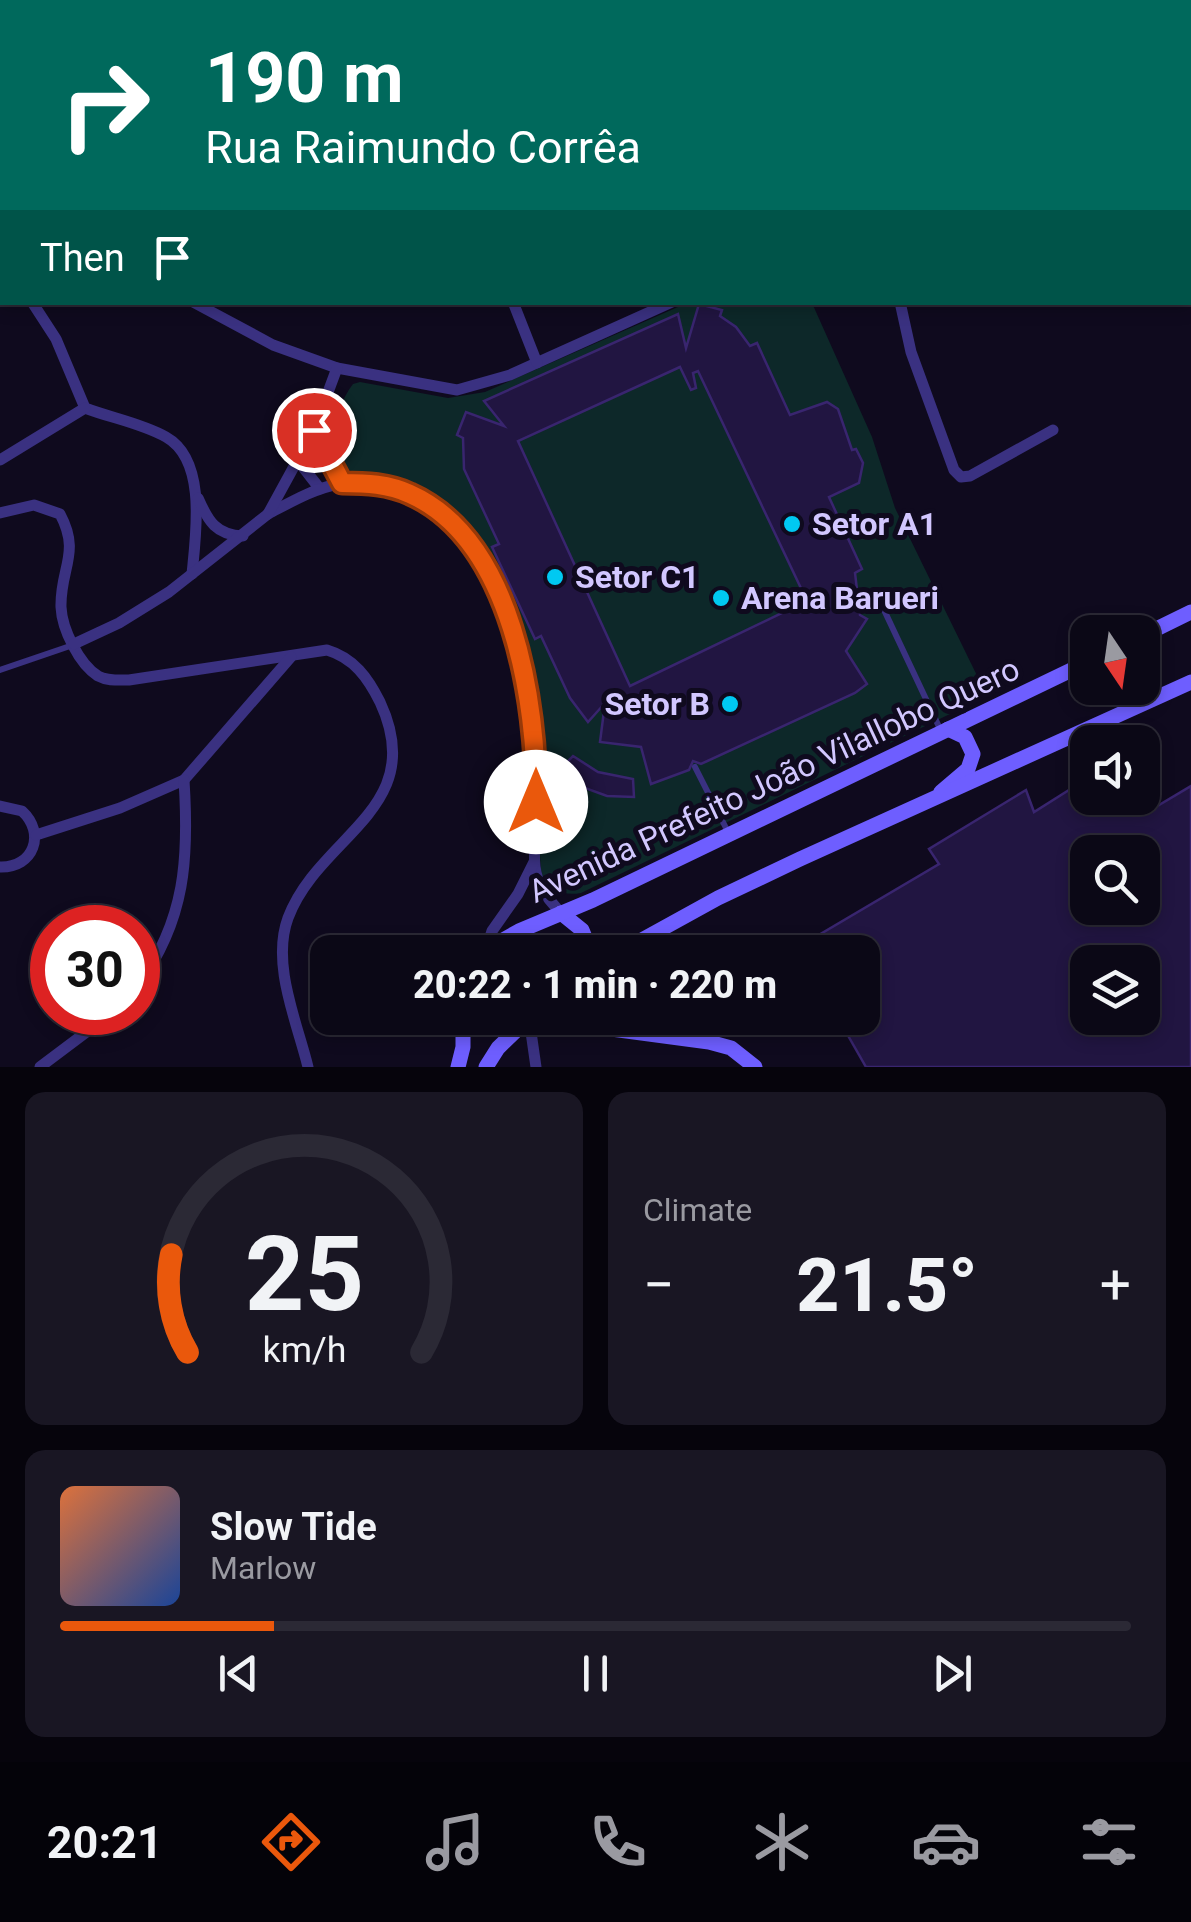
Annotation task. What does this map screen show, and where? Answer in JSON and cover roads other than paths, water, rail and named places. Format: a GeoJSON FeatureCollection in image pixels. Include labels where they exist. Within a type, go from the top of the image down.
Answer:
{"type":"FeatureCollection","features":[{"type":"Feature","properties":{"kind":"main road"},"geometry":{"type":"LineString","coordinates":[[1160,627],[1191,612]]}},
{"type":"Feature","properties":{"kind":"main road","name":"Avenida Prefeito João Vilallobo Quero"},"geometry":{"type":"LineString","coordinates":[[516,935],[1070,671]]}},
{"type":"Feature","properties":{"kind":"main road"},"geometry":{"type":"LineString","coordinates":[[651,935],[718,898],[1191,682]]}},
{"type":"Feature","properties":{"kind":"main road"},"geometry":{"type":"LineString","coordinates":[[936,800],[947,784],[968,769],[972,758],[966,737],[945,731]]}},
{"type":"Feature","properties":{"kind":"main road"},"geometry":{"type":"LineString","coordinates":[[561,913],[584,935]]}},
{"type":"Feature","properties":{"kind":"main road"},"geometry":{"type":"LineString","coordinates":[[459,1063],[461,1035]]}},
{"type":"Feature","properties":{"kind":"main road"},"geometry":{"type":"LineString","coordinates":[[486,1067],[511,1035]]}},
{"type":"Feature","properties":{"kind":"main road"},"geometry":{"type":"LineString","coordinates":[[668,1035],[731,1048],[756,1067]]}},
{"type":"Feature","properties":{"kind":"street"},"geometry":{"type":"LineString","coordinates":[[34,305],[56,339],[85,408],[172,441],[188,460],[194,489],[192,574]]}},
{"type":"Feature","properties":{"kind":"street"},"geometry":{"type":"LineString","coordinates":[[199,305],[272,345],[337,368],[456,390],[487,384],[665,305]]}},
{"type":"Feature","properties":{"kind":"street"},"geometry":{"type":"LineString","coordinates":[[514,305],[537,363]]}},
{"type":"Feature","properties":{"kind":"street"},"geometry":{"type":"LineString","coordinates":[[901,305],[911,352],[954,470],[960,477],[970,476],[1053,430]]}},
{"type":"Feature","properties":{"kind":"street"},"geometry":{"type":"LineString","coordinates":[[268,514],[314,430],[337,368]]}},
{"type":"Feature","properties":{"kind":"street"},"geometry":{"type":"LineString","coordinates":[[0,460],[85,408]]}},
{"type":"Feature","properties":{"kind":"street"},"geometry":{"type":"LineString","coordinates":[[314,430],[342,483]]}},
{"type":"Feature","properties":{"kind":"street"},"geometry":{"type":"LineString","coordinates":[[298,462],[320,489]]}},
{"type":"Feature","properties":{"kind":"street"},"geometry":{"type":"LineString","coordinates":[[74,644],[119,622],[192,574],[268,514],[320,489],[342,483],[386,486],[432,506],[455,527],[488,575],[510,622],[532,709],[536,770],[534,862],[544,893],[561,913]]}},
{"type":"Feature","properties":{"kind":"street"},"geometry":{"type":"LineString","coordinates":[[194,489],[214,526],[227,535],[243,536]]}},
{"type":"Feature","properties":{"kind":"street"},"geometry":{"type":"LineString","coordinates":[[0,513],[34,504],[60,514],[71,539],[61,608],[82,662],[101,678],[113,680],[328,650],[353,662],[374,690],[383,709],[392,756],[391,777],[374,811],[316,870],[288,916],[282,956],[308,1067]]}},
{"type":"Feature","properties":{"kind":"street"},"geometry":{"type":"LineString","coordinates":[[36,835],[120,808],[184,780],[291,657]]}},
{"type":"Feature","properties":{"kind":"street"},"geometry":{"type":"LineString","coordinates":[[160,943],[182,884],[188,833],[184,780]]}},
{"type":"Feature","properties":{"kind":"street"},"geometry":{"type":"LineString","coordinates":[[0,806],[22,810],[36,835],[31,853],[2,871]]}},
{"type":"Feature","properties":{"kind":"street"},"geometry":{"type":"LineString","coordinates":[[490,935],[534,862]]}},
{"type":"Feature","properties":{"kind":"street"},"geometry":{"type":"LineString","coordinates":[[40,1067],[82,1035]]}},
{"type":"Feature","properties":{"kind":"street"},"geometry":{"type":"LineString","coordinates":[[531,1035],[536,1067]]}},
{"type":"Feature","properties":{"kind":"lane"},"geometry":{"type":"LineString","coordinates":[[877,595],[945,731]]}},
{"type":"Feature","properties":{"kind":"lane"},"geometry":{"type":"LineString","coordinates":[[0,670],[74,644]]}},
{"type":"Feature","properties":{"kind":"lane"},"geometry":{"type":"LineString","coordinates":[[696,767],[730,835]]}},
{"type":"Feature","properties":{"kind":"place","name":"Setor A1"},"geometry":{"type":"Point","coordinates":[792,524]}},
{"type":"Feature","properties":{"kind":"place","name":"Setor C1"},"geometry":{"type":"Point","coordinates":[555,577]}},
{"type":"Feature","properties":{"kind":"place","name":"Arena Barueri"},"geometry":{"type":"Point","coordinates":[721,598]}},
{"type":"Feature","properties":{"kind":"place","name":"Setor B"},"geometry":{"type":"Point","coordinates":[730,704]}}]}
